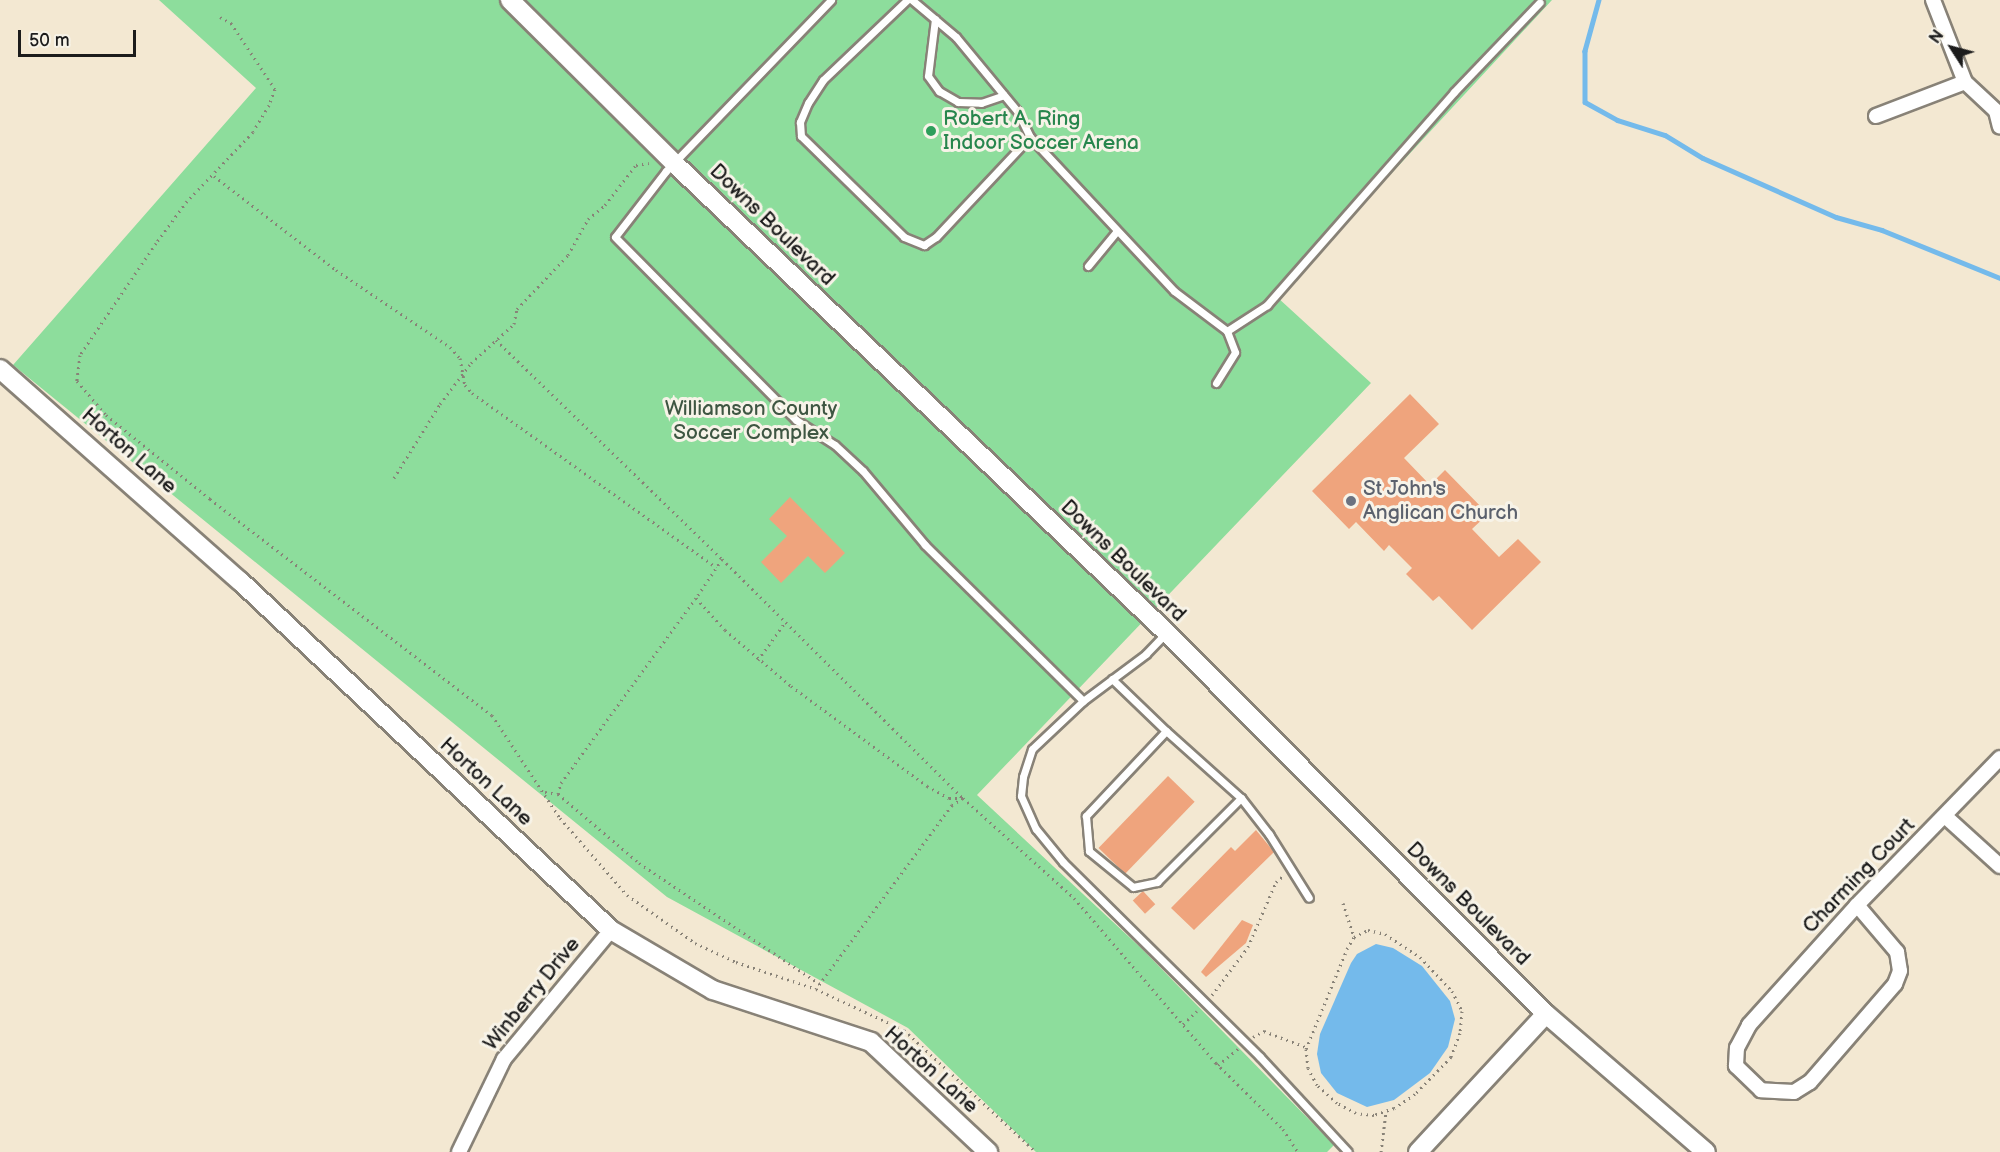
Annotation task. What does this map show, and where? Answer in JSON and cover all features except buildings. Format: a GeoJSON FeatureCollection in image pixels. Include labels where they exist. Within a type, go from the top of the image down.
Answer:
{"type":"FeatureCollection","features":[{"type":"Feature","properties":{"kind":"street","name":"Downs Boulevard"},"geometry":{"type":"LineString","coordinates":[[510,0],[675,164],[1166,632],[1546,1014],[1706,1152]]}},
{"type":"Feature","properties":{"kind":"street"},"geometry":{"type":"LineString","coordinates":[[1933,0],[1965,82],[1998,110],[2000,127]]}},
{"type":"Feature","properties":{"kind":"street"},"geometry":{"type":"LineString","coordinates":[[1876,116],[1965,82]]}},
{"type":"Feature","properties":{"kind":"street","name":"Horton Lane"},"geometry":{"type":"LineString","coordinates":[[0,369],[240,581],[611,930],[713,990],[871,1042],[988,1152]]}},
{"type":"Feature","properties":{"kind":"street","name":"Charming Court"},"geometry":{"type":"LineString","coordinates":[[1857,905],[1897,952],[1900,971],[1895,984],[1810,1082],[1794,1092],[1773,1094],[1747,1080],[1736,1066],[1737,1047],[1749,1025],[1857,905],[1946,817],[2000,758]]}},
{"type":"Feature","properties":{"kind":"street"},"geometry":{"type":"LineString","coordinates":[[1946,817],[2000,866]]}},
{"type":"Feature","properties":{"kind":"street","name":"Winberry Drive"},"geometry":{"type":"LineString","coordinates":[[459,1152],[504,1059],[611,930]]}},
{"type":"Feature","properties":{"kind":"street"},"geometry":{"type":"LineString","coordinates":[[1418,1152],[1546,1014]]}},
{"type":"Feature","properties":{"kind":"lane"},"geometry":{"type":"LineString","coordinates":[[831,0],[675,164],[615,237],[796,420],[835,445],[871,478],[925,545],[1083,701]]}},
{"type":"Feature","properties":{"kind":"lane"},"geometry":{"type":"LineString","coordinates":[[907,0],[823,80],[808,103],[800,122],[801,136],[904,237],[924,244],[936,237],[1030,137]]}},
{"type":"Feature","properties":{"kind":"lane"},"geometry":{"type":"LineString","coordinates":[[912,0],[956,37],[1018,112],[1030,137],[1174,291],[1227,331],[1235,352],[1216,384]]}},
{"type":"Feature","properties":{"kind":"lane"},"geometry":{"type":"LineString","coordinates":[[1227,331],[1267,305],[1454,92],[1540,2]]}},
{"type":"Feature","properties":{"kind":"lane"},"geometry":{"type":"LineString","coordinates":[[935,19],[928,76],[939,91],[958,102],[981,103],[1004,95]]}},
{"type":"Feature","properties":{"kind":"lane"},"geometry":{"type":"LineString","coordinates":[[1089,266],[1117,231]]}},
{"type":"Feature","properties":{"kind":"lane"},"geometry":{"type":"LineString","coordinates":[[1166,632],[1146,654],[1083,701],[1032,749],[1023,777],[1021,796],[1036,829],[1063,862],[1254,1051],[1348,1152]]}},
{"type":"Feature","properties":{"kind":"lane"},"geometry":{"type":"LineString","coordinates":[[1112,678],[1166,731],[1241,798],[1269,834],[1309,898]]}},
{"type":"Feature","properties":{"kind":"lane"},"geometry":{"type":"LineString","coordinates":[[1166,731],[1086,816],[1089,851],[1124,883],[1133,887],[1157,882],[1241,798]]}},
{"type":"Feature","properties":{"kind":"path"},"geometry":{"type":"LineString","coordinates":[[220,17],[231,23],[275,89],[253,132],[214,176],[187,201],[98,327],[80,355],[77,381],[106,415],[210,499],[492,715],[544,792],[597,864],[627,895],[670,929],[736,962],[816,989],[904,1030],[1036,1152]]}},
{"type":"Feature","properties":{"kind":"path"},"geometry":{"type":"LineString","coordinates":[[394,478],[463,374],[514,324],[517,309],[568,255],[588,219],[605,206],[636,165],[650,163]]}},
{"type":"Feature","properties":{"kind":"path"},"geometry":{"type":"LineString","coordinates":[[214,176],[336,270],[450,347],[460,358],[463,374],[472,393],[716,567]]}},
{"type":"Feature","properties":{"kind":"path"},"geometry":{"type":"LineString","coordinates":[[496,340],[786,621],[963,798],[1074,898],[1216,1063],[1283,1129],[1298,1152]]}},
{"type":"Feature","properties":{"kind":"path"},"geometry":{"type":"LineString","coordinates":[[558,794],[561,783],[722,559]]}},
{"type":"Feature","properties":{"kind":"path"},"geometry":{"type":"LineString","coordinates":[[696,598],[758,660],[927,786],[949,798],[963,798]]}},
{"type":"Feature","properties":{"kind":"path"},"geometry":{"type":"LineString","coordinates":[[758,660],[786,621]]}},
{"type":"Feature","properties":{"kind":"path"},"geometry":{"type":"LineString","coordinates":[[544,792],[558,794],[639,863],[820,984]]}},
{"type":"Feature","properties":{"kind":"path"},"geometry":{"type":"LineString","coordinates":[[816,989],[952,805],[963,798]]}},
{"type":"Feature","properties":{"kind":"path"},"geometry":{"type":"LineString","coordinates":[[1205,1002],[1248,947],[1276,882],[1287,872]]}},
{"type":"Feature","properties":{"kind":"path"},"geometry":{"type":"LineString","coordinates":[[1343,903],[1354,938]]}},
{"type":"Feature","properties":{"kind":"path"},"geometry":{"type":"LineString","coordinates":[[1368,930],[1407,946],[1452,991],[1462,1011],[1460,1033],[1451,1057],[1415,1094],[1386,1112],[1356,1113],[1337,1103],[1317,1085],[1308,1068],[1306,1049],[1311,1031],[1354,938],[1368,930]]}},
{"type":"Feature","properties":{"kind":"path"},"geometry":{"type":"LineString","coordinates":[[1183,1024],[1199,1009]]}},
{"type":"Feature","properties":{"kind":"path"},"geometry":{"type":"LineString","coordinates":[[1381,1152],[1386,1112]]}},
{"type":"Feature","properties":{"kind":"green space","name":"Williamson County Soccer Complex"},"geometry":{"type":"Polygon","coordinates":[[[159,0],[1552,0],[1277,297],[1371,383],[977,795],[1142,949],[1334,1145],[1327,1152],[1036,1152],[908,1028],[667,897],[13,365],[256,88],[159,0]]]}},
{"type":"Feature","properties":{"kind":"water"},"geometry":{"type":"Polygon","coordinates":[[[1376,944],[1393,948],[1422,966],[1450,1001],[1455,1019],[1448,1047],[1430,1073],[1394,1100],[1367,1107],[1337,1093],[1321,1073],[1317,1054],[1320,1034],[1351,963],[1357,954],[1376,944]]]}},
{"type":"Feature","properties":{"kind":"waterway"},"geometry":{"type":"LineString","coordinates":[[1599,0],[1585,51],[1585,102],[1617,120],[1665,135],[1703,158],[1836,217],[1882,230],[2000,278]]}},
{"type":"Feature","properties":{"kind":"place","name":"Robert A. Ring Indoor Soccer Arena"},"geometry":{"type":"Point","coordinates":[931,131]}},
{"type":"Feature","properties":{"kind":"place","name":"St John's Anglican Church"},"geometry":{"type":"Point","coordinates":[1351,501]}}]}
